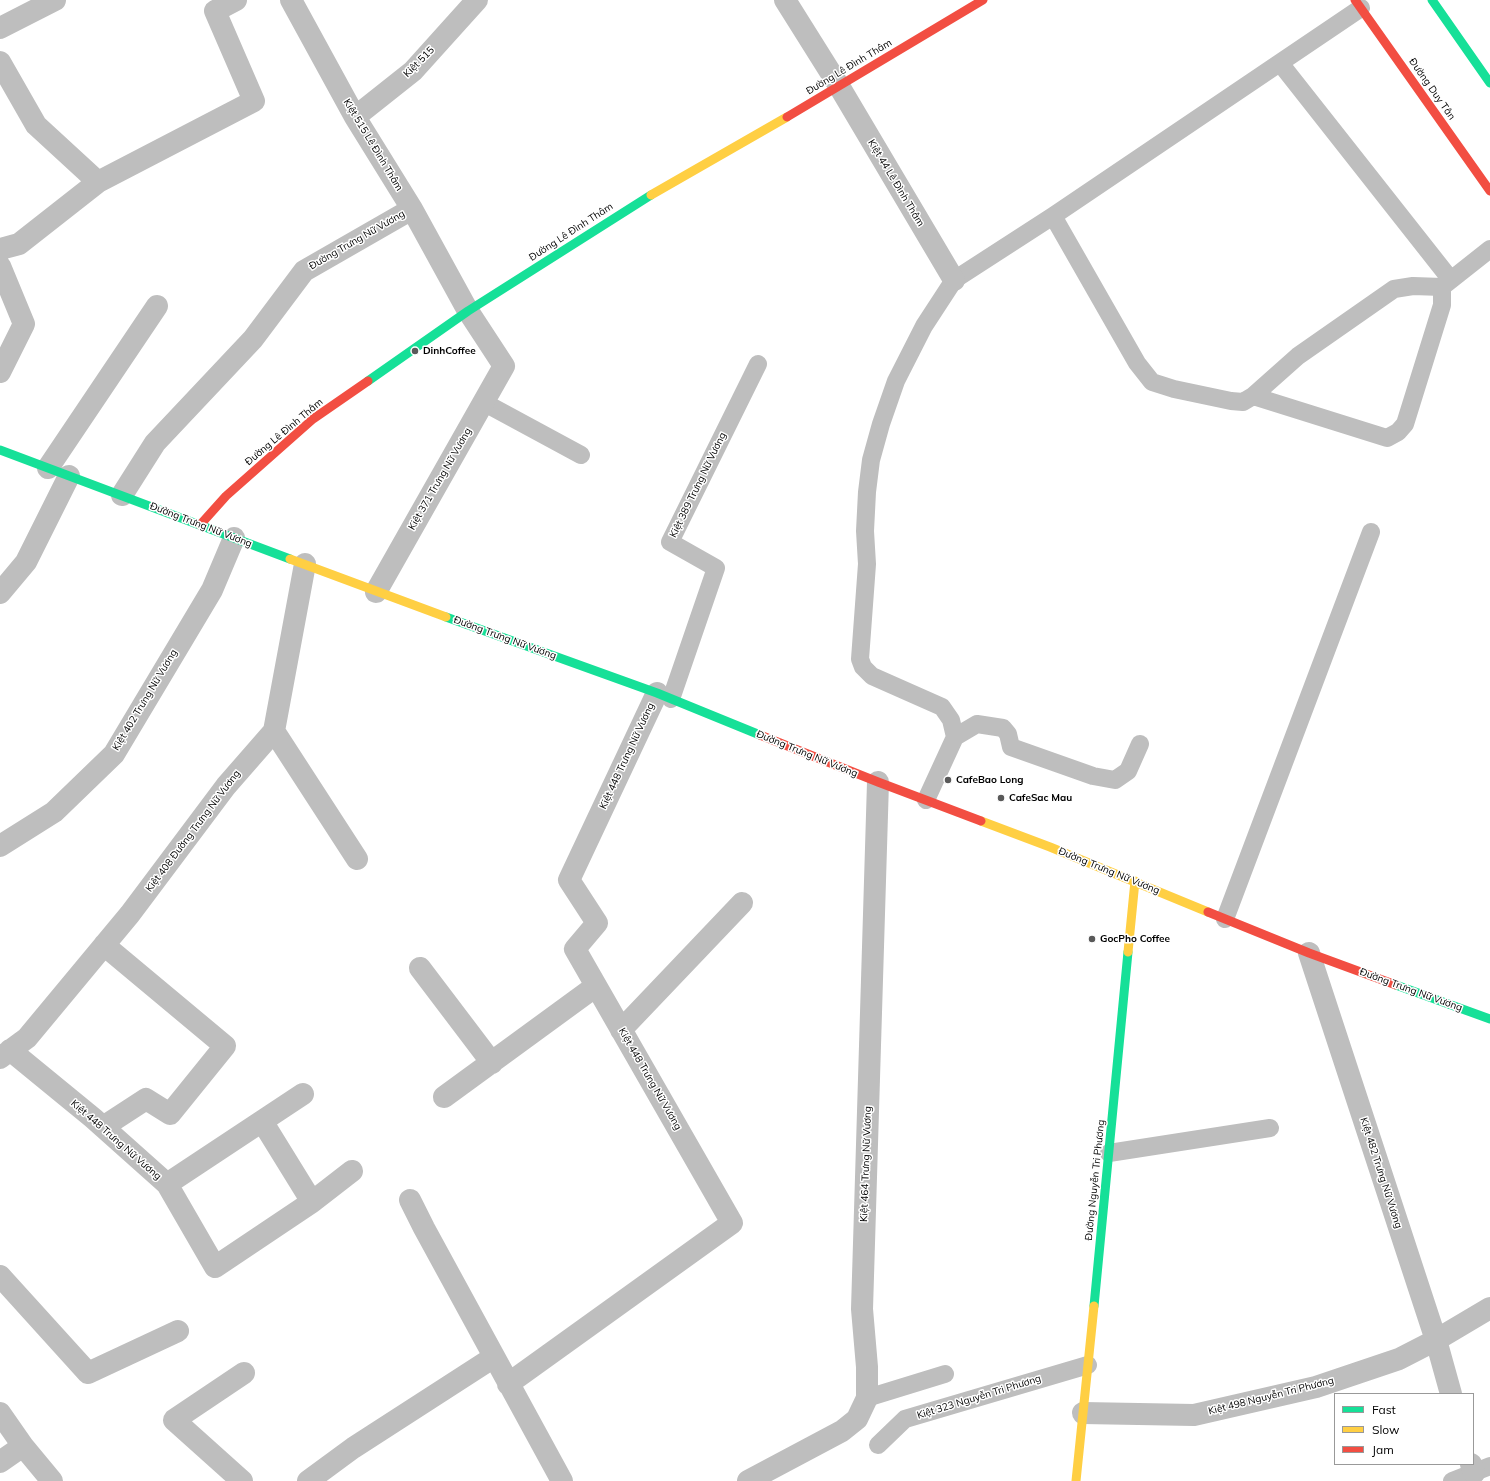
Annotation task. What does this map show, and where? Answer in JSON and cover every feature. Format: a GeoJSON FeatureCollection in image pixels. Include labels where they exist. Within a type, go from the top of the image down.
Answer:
{"type":"FeatureCollection","features":[{"type":"Feature","properties":{"kind":"main road","name":"Đường Lê Đình Thâm"},"geometry":{"type":"LineString","coordinates":[[200,525],[226,496],[313,419],[468,311],[636,204],[983,0]]}},
{"type":"Feature","properties":{"kind":"main road"},"geometry":{"type":"LineString","coordinates":[[1432,0],[1490,83]]}},
{"type":"Feature","properties":{"kind":"main road","name":"Đường Duy Tân"},"geometry":{"type":"LineString","coordinates":[[1358,4],[1490,191]]}},
{"type":"Feature","properties":{"kind":"main road","name":"Đường Trưng Nữ Vương"},"geometry":{"type":"LineString","coordinates":[[0,450],[122,494],[376,592],[664,696],[878,782],[1135,881],[1309,953],[1490,1020]]}},
{"type":"Feature","properties":{"kind":"main road","name":"Đường Nguyễn Tri Phương"},"geometry":{"type":"LineString","coordinates":[[1076,1481],[1135,881]]}},
{"type":"Feature","properties":{"kind":"street"},"geometry":{"type":"LineString","coordinates":[[0,28],[55,0]]}},
{"type":"Feature","properties":{"kind":"street"},"geometry":{"type":"LineString","coordinates":[[0,250],[19,244],[98,182],[254,101],[215,11],[236,0]]}},
{"type":"Feature","properties":{"kind":"street","name":"Kiệt 515 Lê Đình Thâm"},"geometry":{"type":"LineString","coordinates":[[290,0],[355,117],[412,209],[468,311],[504,366]]}},
{"type":"Feature","properties":{"kind":"street","name":"Kiệt 515"},"geometry":{"type":"LineString","coordinates":[[355,117],[413,71],[477,0]]}},
{"type":"Feature","properties":{"kind":"street","name":"Kiệt 44 Lê Đình Thâm"},"geometry":{"type":"LineString","coordinates":[[786,0],[839,86],[954,280]]}},
{"type":"Feature","properties":{"kind":"street"},"geometry":{"type":"LineString","coordinates":[[0,62],[36,125],[98,182]]}},
{"type":"Feature","properties":{"kind":"street","name":"Đường Trưng Nữ Vương"},"geometry":{"type":"LineString","coordinates":[[122,494],[155,443],[253,339],[304,270],[412,209]]}},
{"type":"Feature","properties":{"kind":"street"},"geometry":{"type":"LineString","coordinates":[[0,266],[24,324],[0,372]]}},
{"type":"Feature","properties":{"kind":"street"},"geometry":{"type":"LineString","coordinates":[[48,468],[157,306]]}},
{"type":"Feature","properties":{"kind":"street","name":"Kiệt 371 Trưng Nữ Vương"},"geometry":{"type":"LineString","coordinates":[[376,592],[504,366]]}},
{"type":"Feature","properties":{"kind":"street"},"geometry":{"type":"LineString","coordinates":[[0,593],[26,562],[69,476]]}},
{"type":"Feature","properties":{"kind":"street","name":"Kiệt 402 Trưng Nữ Vương"},"geometry":{"type":"LineString","coordinates":[[0,846],[54,812],[114,754],[212,590],[234,538]]}},
{"type":"Feature","properties":{"kind":"street"},"geometry":{"type":"LineString","coordinates":[[305,564],[274,732],[357,859]]}},
{"type":"Feature","properties":{"kind":"street","name":"Kiệt 448 Trưng Nữ Vương"},"geometry":{"type":"LineString","coordinates":[[508,1384],[732,1223],[576,949],[597,923],[569,880],[664,696]]}},
{"type":"Feature","properties":{"kind":"street","name":"Kiệt 408 Đường Trưng Nữ Vương"},"geometry":{"type":"LineString","coordinates":[[5,1054],[27,1038],[130,914],[226,786],[274,732]]}},
{"type":"Feature","properties":{"kind":"street","name":"Kiệt 464 Trưng Nữ Vương"},"geometry":{"type":"LineString","coordinates":[[748,1481],[842,1431],[857,1419],[867,1398],[867,1367],[862,1309],[878,782]]}},
{"type":"Feature","properties":{"kind":"street"},"geometry":{"type":"LineString","coordinates":[[621,1030],[742,904]]}},
{"type":"Feature","properties":{"kind":"street"},"geometry":{"type":"LineString","coordinates":[[103,1127],[146,1099],[170,1114],[225,1046],[104,945]]}},
{"type":"Feature","properties":{"kind":"street","name":"Kiệt 482 Trưng Nữ Vương"},"geometry":{"type":"LineString","coordinates":[[1309,953],[1436,1340],[1451,1393]]}},
{"type":"Feature","properties":{"kind":"street"},"geometry":{"type":"LineString","coordinates":[[420,968],[492,1063]]}},
{"type":"Feature","properties":{"kind":"street"},"geometry":{"type":"LineString","coordinates":[[444,1097],[596,986]]}},
{"type":"Feature","properties":{"kind":"street","name":"Kiệt 448 Trưng Nữ Vương"},"geometry":{"type":"LineString","coordinates":[[5,1054],[103,1127],[167,1184],[215,1267],[312,1202],[352,1171]]}},
{"type":"Feature","properties":{"kind":"street"},"geometry":{"type":"LineString","coordinates":[[167,1184],[303,1094]]}},
{"type":"Feature","properties":{"kind":"street"},"geometry":{"type":"LineString","coordinates":[[262,1121],[312,1202]]}},
{"type":"Feature","properties":{"kind":"street"},"geometry":{"type":"LineString","coordinates":[[410,1200],[508,1384],[562,1481]]}},
{"type":"Feature","properties":{"kind":"street"},"geometry":{"type":"LineString","coordinates":[[0,1276],[88,1373],[178,1331]]}},
{"type":"Feature","properties":{"kind":"street","name":"Kiệt 498 Nguyễn Tri Phương"},"geometry":{"type":"LineString","coordinates":[[1083,1413],[1194,1415],[1316,1387],[1399,1359],[1436,1340],[1490,1308]]}},
{"type":"Feature","properties":{"kind":"street"},"geometry":{"type":"LineString","coordinates":[[308,1481],[353,1448],[494,1357]]}},
{"type":"Feature","properties":{"kind":"street"},"geometry":{"type":"LineString","coordinates":[[242,1481],[174,1420],[244,1372]]}},
{"type":"Feature","properties":{"kind":"street"},"geometry":{"type":"LineString","coordinates":[[0,1413],[23,1446],[52,1481]]}},
{"type":"Feature","properties":{"kind":"street"},"geometry":{"type":"LineString","coordinates":[[0,1462],[23,1446]]}},
{"type":"Feature","properties":{"kind":"lane"},"geometry":{"type":"LineString","coordinates":[[955,737],[951,720],[942,707],[872,676],[863,667],[860,659],[867,564],[865,531],[867,492],[871,460],[881,424],[896,381],[924,326],[954,280],[1053,216],[1280,63],[1358,4]]}},
{"type":"Feature","properties":{"kind":"lane"},"geometry":{"type":"LineString","coordinates":[[1253,396],[1387,438],[1398,432],[1405,424],[1442,305],[1446,284],[1280,63]]}},
{"type":"Feature","properties":{"kind":"lane"},"geometry":{"type":"LineString","coordinates":[[1053,216],[1137,363],[1152,382],[1174,389],[1231,401],[1243,402],[1253,396],[1298,356],[1394,288],[1446,284],[1490,248]]}},
{"type":"Feature","properties":{"kind":"lane","name":"Kiệt 389 Trưng Nữ Vương"},"geometry":{"type":"LineString","coordinates":[[664,696],[716,568],[670,542],[758,364]]}},
{"type":"Feature","properties":{"kind":"lane"},"geometry":{"type":"LineString","coordinates":[[483,402],[581,455]]}},
{"type":"Feature","properties":{"kind":"lane"},"geometry":{"type":"LineString","coordinates":[[1225,919],[1371,532]]}},
{"type":"Feature","properties":{"kind":"lane"},"geometry":{"type":"LineString","coordinates":[[926,800],[955,737],[977,724],[1003,728],[1008,734],[1011,747],[1093,776],[1115,780],[1128,771],[1140,744]]}},
{"type":"Feature","properties":{"kind":"lane"},"geometry":{"type":"LineString","coordinates":[[1109,1152],[1270,1128]]}},
{"type":"Feature","properties":{"kind":"lane","name":"Kiệt 323 Nguyễn Tri Phương"},"geometry":{"type":"LineString","coordinates":[[878,1445],[905,1419],[1088,1365]]}},
{"type":"Feature","properties":{"kind":"lane"},"geometry":{"type":"LineString","coordinates":[[867,1398],[945,1374]]}},
{"type":"Feature","properties":{"kind":"lane"},"geometry":{"type":"LineString","coordinates":[[1452,1481],[1478,1468]]}},
{"type":"Feature","properties":{"kind":"traffic: fast"},"geometry":{"type":"LineString","coordinates":[[1432,0],[1490,83]]}},
{"type":"Feature","properties":{"kind":"traffic: fast"},"geometry":{"type":"LineString","coordinates":[[368,381],[468,311],[651,195]]}},
{"type":"Feature","properties":{"kind":"traffic: fast"},"geometry":{"type":"LineString","coordinates":[[0,450],[290,559]]}},
{"type":"Feature","properties":{"kind":"traffic: fast"},"geometry":{"type":"LineString","coordinates":[[446,617],[657,693],[760,735]]}},
{"type":"Feature","properties":{"kind":"traffic: fast"},"geometry":{"type":"LineString","coordinates":[[1094,1306],[1128,952]]}},
{"type":"Feature","properties":{"kind":"traffic: fast"},"geometry":{"type":"LineString","coordinates":[[1396,985],[1490,1019]]}},
{"type":"Feature","properties":{"kind":"traffic: slow"},"geometry":{"type":"LineString","coordinates":[[651,195],[787,117]]}},
{"type":"Feature","properties":{"kind":"traffic: slow"},"geometry":{"type":"LineString","coordinates":[[290,559],[446,617]]}},
{"type":"Feature","properties":{"kind":"traffic: slow"},"geometry":{"type":"LineString","coordinates":[[981,821],[1050,847],[1208,912]]}},
{"type":"Feature","properties":{"kind":"traffic: slow"},"geometry":{"type":"LineString","coordinates":[[1128,952],[1135,881]]}},
{"type":"Feature","properties":{"kind":"traffic: slow"},"geometry":{"type":"LineString","coordinates":[[1076,1481],[1094,1306]]}},
{"type":"Feature","properties":{"kind":"traffic: jam"},"geometry":{"type":"LineString","coordinates":[[787,117],[983,0]]}},
{"type":"Feature","properties":{"kind":"traffic: jam"},"geometry":{"type":"LineString","coordinates":[[1355,0],[1490,191]]}},
{"type":"Feature","properties":{"kind":"traffic: jam"},"geometry":{"type":"LineString","coordinates":[[200,525],[226,496],[313,419],[368,381]]}},
{"type":"Feature","properties":{"kind":"traffic: jam"},"geometry":{"type":"LineString","coordinates":[[760,735],[981,821]]}},
{"type":"Feature","properties":{"kind":"traffic: jam"},"geometry":{"type":"LineString","coordinates":[[1208,912],[1309,953],[1396,985]]}},
{"type":"Feature","properties":{"kind":"place","name":"DinhCoffee"},"geometry":{"type":"Point","coordinates":[415,351]}},
{"type":"Feature","properties":{"kind":"place","name":"CafeBao Long"},"geometry":{"type":"Point","coordinates":[948,780]}},
{"type":"Feature","properties":{"kind":"place","name":"CafeSac Mau"},"geometry":{"type":"Point","coordinates":[1001,798]}},
{"type":"Feature","properties":{"kind":"place","name":"GocPho Coffee"},"geometry":{"type":"Point","coordinates":[1092,939]}}]}
